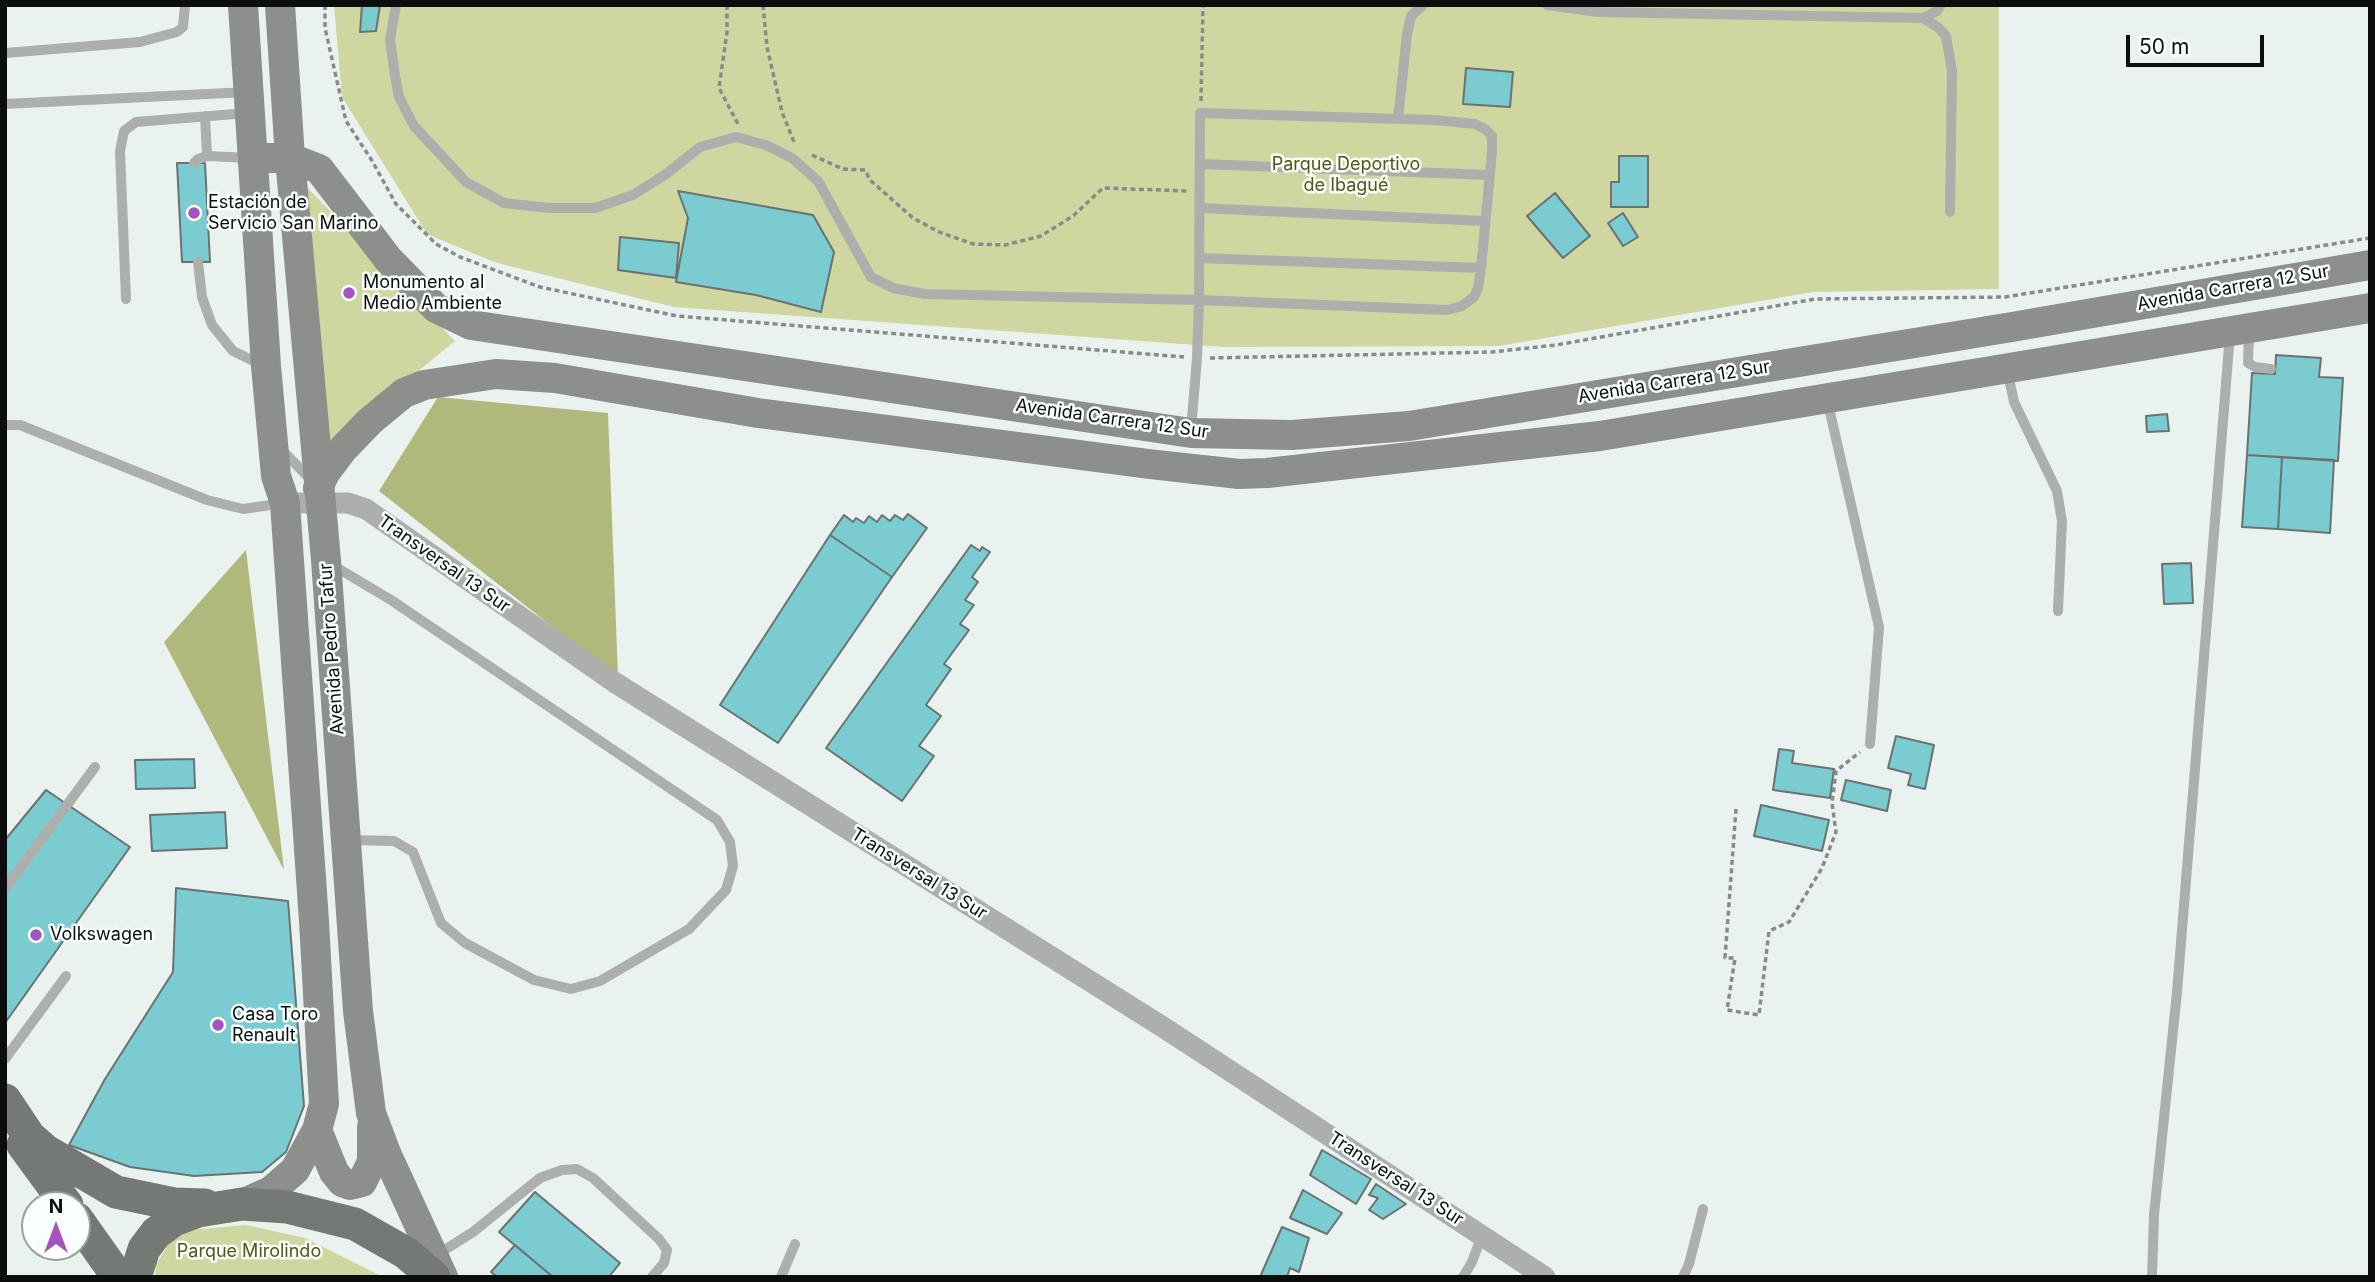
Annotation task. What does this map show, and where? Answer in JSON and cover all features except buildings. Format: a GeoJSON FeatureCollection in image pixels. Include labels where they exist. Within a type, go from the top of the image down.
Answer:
{"type":"FeatureCollection","features":[{"type":"Feature","properties":{"kind":"main road"},"geometry":{"type":"LineString","coordinates":[[5,1100],[29,1136],[46,1151],[116,1192],[174,1204],[287,1207],[355,1224],[437,1270]]}},
{"type":"Feature","properties":{"kind":"main road"},"geometry":{"type":"LineString","coordinates":[[5,1120],[57,1191]]}},
{"type":"Feature","properties":{"kind":"main road"},"geometry":{"type":"LineString","coordinates":[[135,1277],[144,1249],[156,1233],[174,1220],[198,1211],[235,1205]]}},
{"type":"Feature","properties":{"kind":"main road"},"geometry":{"type":"LineString","coordinates":[[91,1239],[118,1277]]}},
{"type":"Feature","properties":{"kind":"street","name":"Avenida Pedro Tafur"},"geometry":{"type":"LineString","coordinates":[[235,1205],[271,1191],[295,1170],[317,1130],[324,1104],[285,503],[276,475],[266,366],[243,5]]}},
{"type":"Feature","properties":{"kind":"street","name":"Avenida Pedro Tafur"},"geometry":{"type":"LineString","coordinates":[[280,5],[289,158],[326,560],[358,1011],[371,1113],[437,1270]]}},
{"type":"Feature","properties":{"kind":"street","name":"Avenida Carrera 12 Sur"},"geometry":{"type":"LineString","coordinates":[[253,158],[289,158],[319,169],[388,259],[436,308],[471,325],[1191,433],[1292,435],[1409,426],[2012,327],[2370,264]]}},
{"type":"Feature","properties":{"kind":"street"},"geometry":{"type":"LineString","coordinates":[[318,495],[325,473],[342,449],[404,393],[424,384],[496,374],[555,378],[758,413],[1239,474],[1299,470],[1600,436],[2370,308]]}},
{"type":"Feature","properties":{"kind":"street","name":"Transversal 13 Sur"},"geometry":{"type":"LineString","coordinates":[[285,503],[318,495],[366,509],[614,682],[1166,1029],[1545,1277]]}},
{"type":"Feature","properties":{"kind":"street"},"geometry":{"type":"LineString","coordinates":[[317,1130],[327,1159],[342,1182],[351,1185],[362,1182],[372,1162],[371,1113]]}},
{"type":"Feature","properties":{"kind":"lane"},"geometry":{"type":"LineString","coordinates":[[5,53],[140,42],[177,32],[183,27],[185,5]]}},
{"type":"Feature","properties":{"kind":"lane"},"geometry":{"type":"LineString","coordinates":[[396,5],[390,40],[395,76],[399,97],[414,126],[466,182],[504,204],[595,208],[633,195],[666,174],[700,147],[736,137],[766,145],[792,158],[818,181],[871,277],[893,288],[925,294],[1199,300],[1447,310],[1462,306],[1474,297],[1481,268],[1492,136],[1485,129],[1475,124],[1398,119],[1200,113],[1199,300],[1191,433]]}},
{"type":"Feature","properties":{"kind":"lane"},"geometry":{"type":"LineString","coordinates":[[1398,119],[1407,34],[1411,16],[1423,5]]}},
{"type":"Feature","properties":{"kind":"lane"},"geometry":{"type":"LineString","coordinates":[[1547,5],[1598,12],[1923,18],[1932,15],[1941,5]]}},
{"type":"Feature","properties":{"kind":"lane"},"geometry":{"type":"LineString","coordinates":[[1923,18],[1946,36],[1952,71],[1950,212]]}},
{"type":"Feature","properties":{"kind":"lane"},"geometry":{"type":"LineString","coordinates":[[5,104],[249,103]]}},
{"type":"Feature","properties":{"kind":"lane"},"geometry":{"type":"LineString","coordinates":[[127,299],[120,151],[124,131],[136,122],[205,116],[249,103]]}},
{"type":"Feature","properties":{"kind":"lane"},"geometry":{"type":"LineString","coordinates":[[205,116],[207,156]]}},
{"type":"Feature","properties":{"kind":"lane"},"geometry":{"type":"LineString","coordinates":[[194,163],[207,156],[253,158]]}},
{"type":"Feature","properties":{"kind":"lane"},"geometry":{"type":"LineString","coordinates":[[1201,164],[1489,175]]}},
{"type":"Feature","properties":{"kind":"lane"},"geometry":{"type":"LineString","coordinates":[[1200,208],[1485,221]]}},
{"type":"Feature","properties":{"kind":"lane"},"geometry":{"type":"LineString","coordinates":[[1199,258],[1481,268]]}},
{"type":"Feature","properties":{"kind":"lane"},"geometry":{"type":"LineString","coordinates":[[198,262],[202,297],[212,325],[233,351],[266,366]]}},
{"type":"Feature","properties":{"kind":"lane"},"geometry":{"type":"LineString","coordinates":[[2240,330],[2248,363],[2255,367],[2271,369]]}},
{"type":"Feature","properties":{"kind":"lane"},"geometry":{"type":"LineString","coordinates":[[2152,1277],[2154,1215],[2240,330]]}},
{"type":"Feature","properties":{"kind":"lane"},"geometry":{"type":"LineString","coordinates":[[2007,368],[2014,402],[2057,491],[2062,521],[2057,611]]}},
{"type":"Feature","properties":{"kind":"lane"},"geometry":{"type":"LineString","coordinates":[[1827,399],[1879,627],[1870,744]]}},
{"type":"Feature","properties":{"kind":"lane"},"geometry":{"type":"LineString","coordinates":[[5,425],[19,425],[219,503],[243,509],[285,503]]}},
{"type":"Feature","properties":{"kind":"lane"},"geometry":{"type":"LineString","coordinates":[[273,440],[318,495]]}},
{"type":"Feature","properties":{"kind":"lane"},"geometry":{"type":"LineString","coordinates":[[326,560],[391,600],[717,820],[730,842],[733,866],[726,890],[689,929],[600,982],[571,989],[534,980],[464,943],[441,923],[413,852],[394,841],[345,840]]}},
{"type":"Feature","properties":{"kind":"lane"},"geometry":{"type":"LineString","coordinates":[[5,889],[95,767]]}},
{"type":"Feature","properties":{"kind":"lane"},"geometry":{"type":"LineString","coordinates":[[5,1059],[66,976]]}},
{"type":"Feature","properties":{"kind":"lane"},"geometry":{"type":"LineString","coordinates":[[437,1270],[473,1232],[540,1178],[562,1170],[577,1169],[593,1178],[659,1239],[667,1250],[664,1263],[652,1277]]}},
{"type":"Feature","properties":{"kind":"lane"},"geometry":{"type":"LineString","coordinates":[[1683,1277],[1703,1209]]}},
{"type":"Feature","properties":{"kind":"lane"},"geometry":{"type":"LineString","coordinates":[[1463,1277],[1482,1235]]}},
{"type":"Feature","properties":{"kind":"lane"},"geometry":{"type":"LineString","coordinates":[[781,1277],[795,1244]]}},
{"type":"Feature","properties":{"kind":"path"},"geometry":{"type":"LineString","coordinates":[[325,5],[325,28],[346,121],[397,204],[436,244],[506,275]]}},
{"type":"Feature","properties":{"kind":"path"},"geometry":{"type":"LineString","coordinates":[[727,5],[727,33],[719,88],[741,129]]}},
{"type":"Feature","properties":{"kind":"path"},"geometry":{"type":"LineString","coordinates":[[763,5],[767,47],[782,112],[797,150]]}},
{"type":"Feature","properties":{"kind":"path"},"geometry":{"type":"LineString","coordinates":[[1200,108],[1203,5]]}},
{"type":"Feature","properties":{"kind":"path"},"geometry":{"type":"LineString","coordinates":[[808,154],[843,169],[865,170],[870,180],[913,218],[939,233],[973,244],[1005,245],[1041,236],[1073,216],[1102,188],[1190,191]]}},
{"type":"Feature","properties":{"kind":"path"},"geometry":{"type":"LineString","coordinates":[[1736,809],[1725,958],[1735,958],[1727,1010],[1759,1015],[1769,931],[1789,922],[1822,868],[1836,832],[1832,803],[1836,771],[1870,744]]}},
{"type":"Feature","properties":{"kind":"green space","name":"Parque Deportivo de Ibagué"},"geometry":{"type":"Polygon","coordinates":[[[334,5],[1999,5],[1999,289],[1813,292],[1499,346],[1224,347],[674,307],[494,262],[427,234],[342,97],[334,5]]]}},
{"type":"Feature","properties":{"kind":"green space"},"geometry":{"type":"Polygon","coordinates":[[[305,185],[455,341],[323,449],[305,185]]]}},
{"type":"Feature","properties":{"kind":"green space"},"geometry":{"type":"Polygon","coordinates":[[[438,397],[608,413],[618,678],[379,491],[438,397]]]}},
{"type":"Feature","properties":{"kind":"green space"},"geometry":{"type":"Polygon","coordinates":[[[246,550],[284,870],[164,642],[246,550]]]}},
{"type":"Feature","properties":{"kind":"green space","name":"Parque Mirolindo"},"geometry":{"type":"Polygon","coordinates":[[[246,1225],[305,1238],[383,1277],[155,1277],[156,1265],[169,1243],[191,1230],[246,1225]]]}},
{"type":"Feature","properties":{"kind":"place","name":"Estación de Servicio San Marino"},"geometry":{"type":"Point","coordinates":[194,213]}},
{"type":"Feature","properties":{"kind":"place","name":"Monumento al Medio Ambiente"},"geometry":{"type":"Point","coordinates":[349,293]}},
{"type":"Feature","properties":{"kind":"place","name":"Volkswagen"},"geometry":{"type":"Point","coordinates":[36,935]}},
{"type":"Feature","properties":{"kind":"place","name":"Casa Toro Renault"},"geometry":{"type":"Point","coordinates":[218,1025]}}]}
